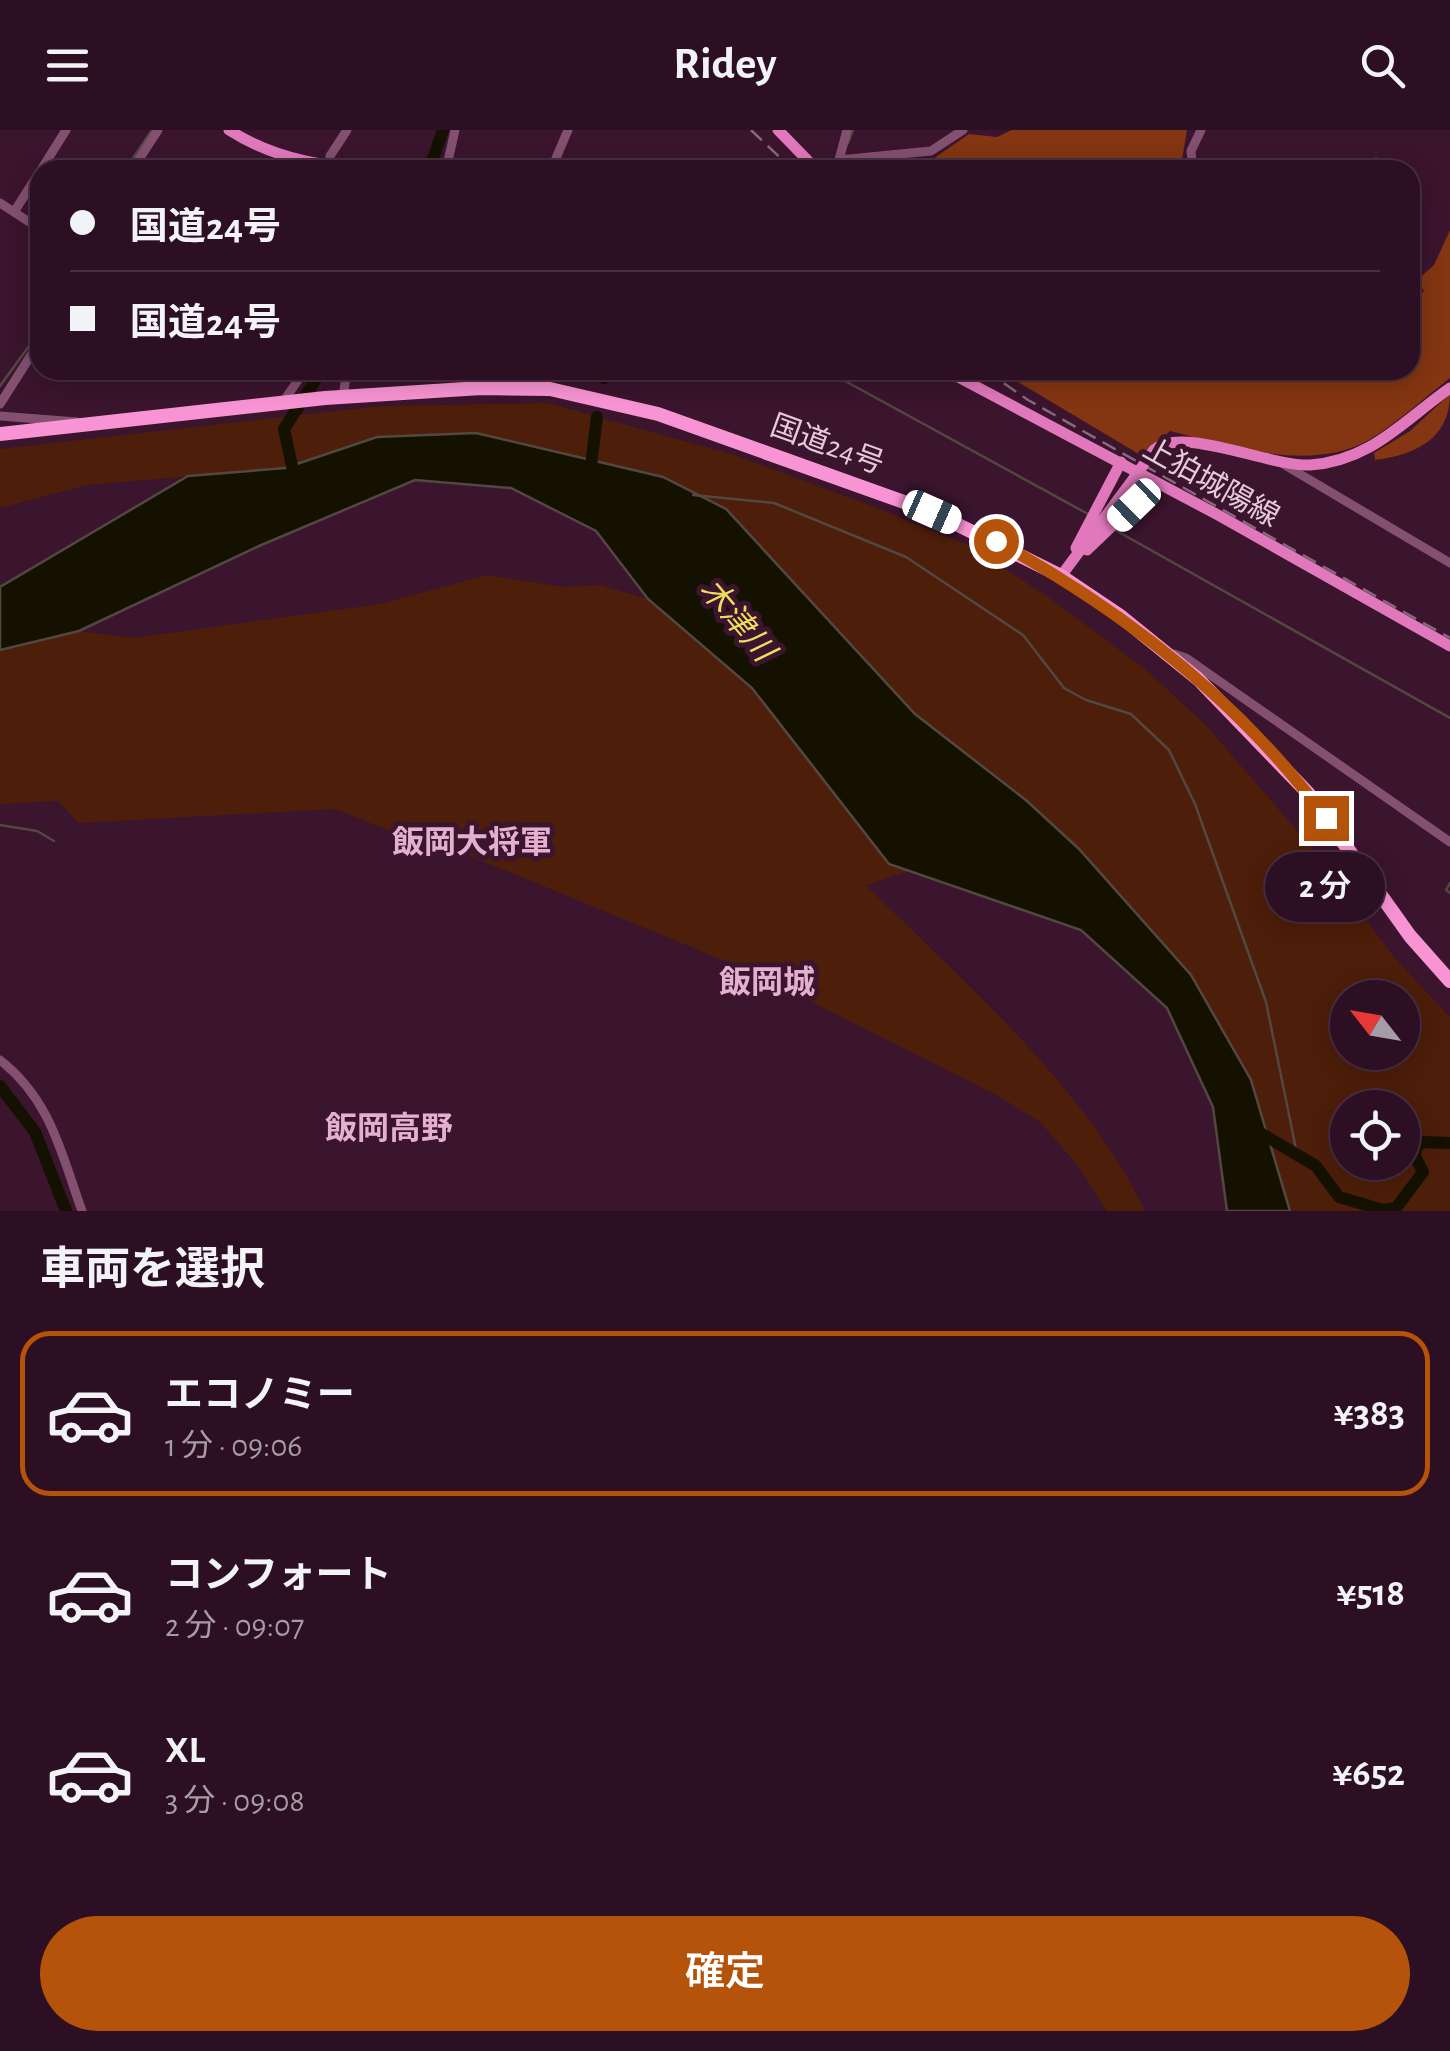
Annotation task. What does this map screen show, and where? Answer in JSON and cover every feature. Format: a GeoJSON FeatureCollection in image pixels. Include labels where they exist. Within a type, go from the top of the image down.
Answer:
{"type":"FeatureCollection","features":[{"type":"Feature","properties":{"kind":"highway","name":"国道24号"},"geometry":{"type":"LineString","coordinates":[[0,434],[325,398],[480,388],[588,395],[658,414],[932,512],[1061,576],[1166,652],[1240,718],[1308,792],[1410,936],[1450,982]]}},
{"type":"Feature","properties":{"kind":"main road"},"geometry":{"type":"LineString","coordinates":[[229,130],[298,160]]}},
{"type":"Feature","properties":{"kind":"main road"},"geometry":{"type":"LineString","coordinates":[[778,130],[806,160]]}},
{"type":"Feature","properties":{"kind":"main road","name":"上狛城陽線"},"geometry":{"type":"LineString","coordinates":[[965,380],[1450,646]]}},
{"type":"Feature","properties":{"kind":"main road"},"geometry":{"type":"LineString","coordinates":[[1061,576],[1154,450],[1178,440],[1283,464],[1322,463],[1373,448],[1450,388]]}},
{"type":"Feature","properties":{"kind":"main road"},"geometry":{"type":"LineString","coordinates":[[1074,557],[1076,543],[1120,462]]}},
{"type":"Feature","properties":{"kind":"main road"},"geometry":{"type":"LineString","coordinates":[[1074,557],[1088,550],[1157,483]]}},
{"type":"Feature","properties":{"kind":"street"},"geometry":{"type":"LineString","coordinates":[[46,160],[66,130]]}},
{"type":"Feature","properties":{"kind":"street"},"geometry":{"type":"LineString","coordinates":[[138,160],[158,130]]}},
{"type":"Feature","properties":{"kind":"street"},"geometry":{"type":"LineString","coordinates":[[330,156],[347,130]]}},
{"type":"Feature","properties":{"kind":"street"},"geometry":{"type":"LineString","coordinates":[[446,160],[455,130]]}},
{"type":"Feature","properties":{"kind":"street"},"geometry":{"type":"LineString","coordinates":[[555,160],[568,130]]}},
{"type":"Feature","properties":{"kind":"street"},"geometry":{"type":"LineString","coordinates":[[846,130],[839,160],[931,151],[963,130]]}},
{"type":"Feature","properties":{"kind":"street"},"geometry":{"type":"LineString","coordinates":[[1192,160],[1191,151],[1200,130]]}},
{"type":"Feature","properties":{"kind":"street"},"geometry":{"type":"LineString","coordinates":[[14,212],[30,186]]}},
{"type":"Feature","properties":{"kind":"street"},"geometry":{"type":"LineString","coordinates":[[0,203],[30,222]]}},
{"type":"Feature","properties":{"kind":"street"},"geometry":{"type":"LineString","coordinates":[[0,404],[30,357]]}},
{"type":"Feature","properties":{"kind":"street"},"geometry":{"type":"LineString","coordinates":[[285,402],[299,380]]}},
{"type":"Feature","properties":{"kind":"street"},"geometry":{"type":"LineString","coordinates":[[343,397],[346,380]]}},
{"type":"Feature","properties":{"kind":"street"},"geometry":{"type":"LineString","coordinates":[[0,416],[67,418],[84,425]]}},
{"type":"Feature","properties":{"kind":"street"},"geometry":{"type":"LineString","coordinates":[[1283,464],[1450,563]]}},
{"type":"Feature","properties":{"kind":"street"},"geometry":{"type":"LineString","coordinates":[[1166,652],[1186,658],[1450,842]]}},
{"type":"Feature","properties":{"kind":"street"},"geometry":{"type":"LineString","coordinates":[[0,1060],[23,1080],[46,1111],[82,1211]]}},
{"type":"Feature","properties":{"kind":"shaded area"},"geometry":{"type":"Polygon","coordinates":[[[1012,130],[1187,130],[1181,160],[931,160],[969,134],[997,137],[1012,130]]]}},
{"type":"Feature","properties":{"kind":"shaded area"},"geometry":{"type":"Polygon","coordinates":[[[1450,230],[1450,378],[1369,440],[1346,450],[1322,455],[1270,454],[1170,431],[1142,456],[1015,380],[1420,380],[1420,295],[1424,291],[1420,277],[1434,265],[1450,230]]]}},
{"type":"Feature","properties":{"kind":"shaded area"},"geometry":{"type":"Polygon","coordinates":[[[1450,394],[1444,423],[1428,442],[1404,454],[1375,460],[1374,453],[1410,431],[1450,394]]]}},
{"type":"Feature","properties":{"kind":"shaded area"},"geometry":{"type":"Polygon","coordinates":[[[548,403],[734,455],[970,546],[1144,668],[1206,725],[1318,855],[1415,980],[1330,980],[1330,1070],[1420,1070],[1420,985],[1450,1017],[1450,1211],[1290,1211],[1251,1080],[1027,801],[915,714],[663,477],[476,433],[377,437],[285,468],[88,485],[0,508],[0,449],[381,406],[548,403]]]}},
{"type":"Feature","properties":{"kind":"shaded area"},"geometry":{"type":"Polygon","coordinates":[[[487,575],[564,587],[600,585],[648,599],[752,688],[888,864],[910,871],[866,885],[1056,1078],[1120,1165],[1145,1211],[1107,1211],[1077,1165],[1040,1122],[1000,1097],[754,973],[441,844],[395,833],[335,809],[79,823],[58,801],[0,804],[0,650],[79,631],[133,638],[380,604],[487,575]]]}},
{"type":"Feature","properties":{"kind":"water","name":"木津川"},"geometry":{"type":"Polygon","coordinates":[[[476,433],[663,477],[726,509],[915,714],[1027,801],[1079,849],[1191,975],[1251,1080],[1290,1211],[1227,1211],[1213,1107],[1167,1008],[1081,930],[889,864],[752,688],[648,599],[596,531],[511,488],[415,480],[259,546],[79,631],[0,650],[0,587],[188,476],[285,468],[377,437],[476,433]]]}},
{"type":"Feature","properties":{"kind":"waterway"},"geometry":{"type":"LineString","coordinates":[[132,160],[152,130]]}},
{"type":"Feature","properties":{"kind":"waterway"},"geometry":{"type":"LineString","coordinates":[[432,160],[443,130]]}},
{"type":"Feature","properties":{"kind":"waterway"},"geometry":{"type":"LineString","coordinates":[[848,143],[853,130]]}},
{"type":"Feature","properties":{"kind":"waterway"},"geometry":{"type":"LineString","coordinates":[[0,386],[30,345]]}},
{"type":"Feature","properties":{"kind":"waterway"},"geometry":{"type":"LineString","coordinates":[[295,480],[284,429],[316,380]]}},
{"type":"Feature","properties":{"kind":"waterway"},"geometry":{"type":"LineString","coordinates":[[843,380],[1088,514]]}},
{"type":"Feature","properties":{"kind":"waterway"},"geometry":{"type":"LineString","coordinates":[[590,474],[597,417]]}},
{"type":"Feature","properties":{"kind":"waterway"},"geometry":{"type":"LineString","coordinates":[[693,495],[774,503],[906,557],[1023,635],[1064,688],[1086,700],[1131,714],[1169,750],[1195,804],[1266,1002],[1297,1154]]}},
{"type":"Feature","properties":{"kind":"waterway"},"geometry":{"type":"LineString","coordinates":[[1115,530],[1450,718]]}},
{"type":"Feature","properties":{"kind":"waterway"},"geometry":{"type":"LineString","coordinates":[[0,825],[37,831],[54,841]]}},
{"type":"Feature","properties":{"kind":"waterway"},"geometry":{"type":"LineString","coordinates":[[1450,883],[1446,890],[1450,893]]}},
{"type":"Feature","properties":{"kind":"waterway"},"geometry":{"type":"LineString","coordinates":[[0,1086],[35,1132],[66,1211]]}},
{"type":"Feature","properties":{"kind":"waterway"},"geometry":{"type":"LineString","coordinates":[[1257,1131],[1316,1166],[1339,1197],[1383,1210],[1396,1208],[1423,1172],[1415,1156],[1416,1147],[1424,1142],[1450,1143]]}},
{"type":"Feature","properties":{"kind":"railway"},"geometry":{"type":"LineString","coordinates":[[751,130],[782,160]]}},
{"type":"Feature","properties":{"kind":"railway"},"geometry":{"type":"LineString","coordinates":[[999,380],[1028,400],[1450,638]]}},
{"type":"Feature","properties":{"kind":"district","name":"飯岡大将軍"},"geometry":{"type":"Point","coordinates":[472,843]}},
{"type":"Feature","properties":{"kind":"district","name":"飯岡城"},"geometry":{"type":"Point","coordinates":[767,983]}},
{"type":"Feature","properties":{"kind":"district","name":"飯岡高野"},"geometry":{"type":"Point","coordinates":[389,1129]}},
{"type":"Feature","properties":{"kind":"route"},"geometry":{"type":"LineString","coordinates":[[996,541],[1061,576],[1119,614],[1198,678],[1272,752],[1326,818]]}}]}
